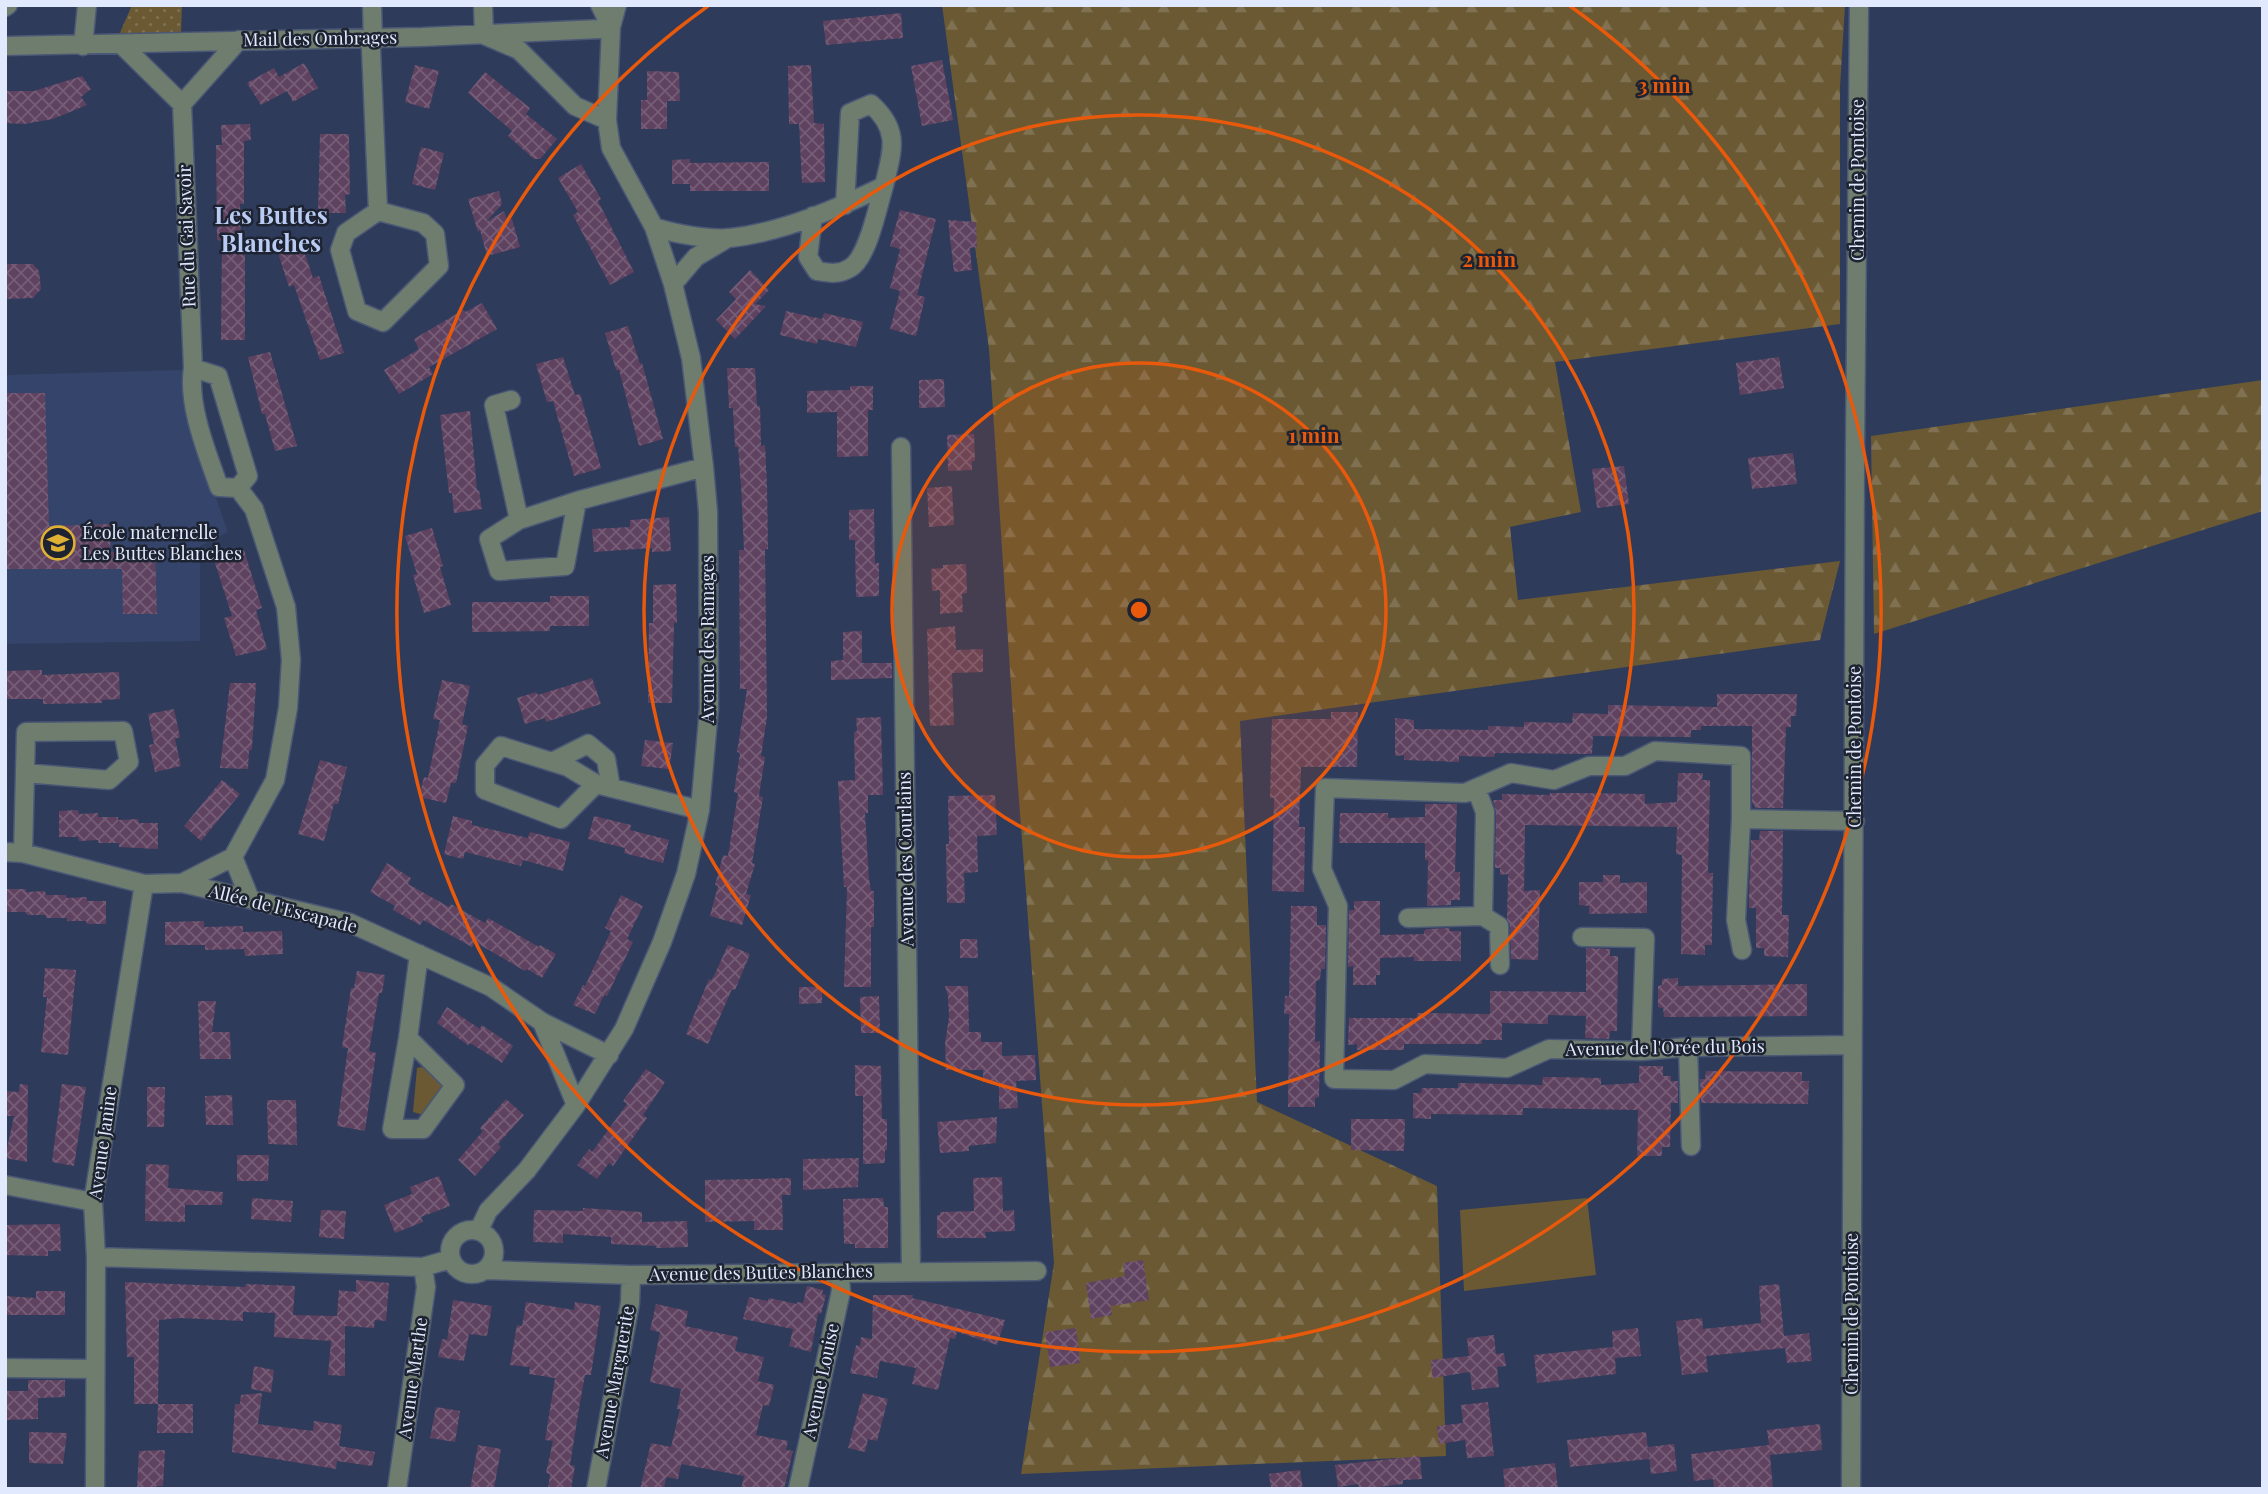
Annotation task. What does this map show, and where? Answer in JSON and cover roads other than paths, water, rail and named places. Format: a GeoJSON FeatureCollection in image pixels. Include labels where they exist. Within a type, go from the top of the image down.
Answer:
{"type":"FeatureCollection","features":[{"type":"Feature","properties":{"kind":"street"},"geometry":{"type":"LineString","coordinates":[[83,46],[88,5]]}},
{"type":"Feature","properties":{"kind":"street"},"geometry":{"type":"LineString","coordinates":[[372,5],[371,49],[378,211]]}},
{"type":"Feature","properties":{"kind":"street"},"geometry":{"type":"LineString","coordinates":[[483,5],[484,35],[519,50],[575,106],[607,120]]}},
{"type":"Feature","properties":{"kind":"street"},"geometry":{"type":"LineString","coordinates":[[600,5],[611,27]]}},
{"type":"Feature","properties":{"kind":"street","name":"Avenue des Ramages"},"geometry":{"type":"LineString","coordinates":[[479,1230],[488,1211],[527,1170],[576,1105],[609,1055],[662,942],[686,874],[700,810],[709,708],[708,512],[704,467],[691,358],[673,284],[654,227],[611,148],[607,120],[611,27],[617,5]]}},
{"type":"Feature","properties":{"kind":"street","name":"Chemin de Pontoise"},"geometry":{"type":"LineString","coordinates":[[1851,1489],[1855,452],[1860,5]]}},
{"type":"Feature","properties":{"kind":"street","name":"Mail des Ombrages"},"geometry":{"type":"LineString","coordinates":[[5,46],[373,39],[611,27]]}},
{"type":"Feature","properties":{"kind":"street"},"geometry":{"type":"LineString","coordinates":[[121,44],[182,104],[239,40]]}},
{"type":"Feature","properties":{"kind":"street","name":"Rue du Gai Savoir"},"geometry":{"type":"LineString","coordinates":[[182,104],[194,404],[219,487],[238,488],[254,509],[286,607],[291,660],[288,708],[275,780],[233,857]]}},
{"type":"Feature","properties":{"kind":"street"},"geometry":{"type":"LineString","coordinates":[[813,216],[808,257],[817,271],[836,274],[852,268],[863,252],[893,147],[886,118],[871,104],[850,113],[845,205]]}},
{"type":"Feature","properties":{"kind":"street"},"geometry":{"type":"LineString","coordinates":[[654,227],[670,232],[728,238],[779,228],[845,205],[884,186]]}},
{"type":"Feature","properties":{"kind":"street"},"geometry":{"type":"LineString","coordinates":[[378,211],[423,223],[435,234],[439,266],[383,322],[357,312],[340,250],[346,233],[378,211]]}},
{"type":"Feature","properties":{"kind":"street"},"geometry":{"type":"LineString","coordinates":[[673,284],[696,257],[728,238]]}},
{"type":"Feature","properties":{"kind":"street"},"geometry":{"type":"LineString","coordinates":[[193,368],[218,376],[248,476],[238,488]]}},
{"type":"Feature","properties":{"kind":"street"},"geometry":{"type":"LineString","coordinates":[[511,400],[494,405],[519,520]]}},
{"type":"Feature","properties":{"kind":"street","name":"Avenue des Courlains"},"geometry":{"type":"LineString","coordinates":[[901,447],[911,1271]]}},
{"type":"Feature","properties":{"kind":"street"},"geometry":{"type":"LineString","coordinates":[[577,500],[565,566],[499,570],[489,539],[519,520],[577,500],[704,467]]}},
{"type":"Feature","properties":{"kind":"street"},"geometry":{"type":"LineString","coordinates":[[14,853],[25,773],[26,732],[123,731],[129,762],[109,780],[25,773]]}},
{"type":"Feature","properties":{"kind":"street"},"geometry":{"type":"LineString","coordinates":[[552,762],[588,744],[606,759],[604,786],[561,819],[485,790],[485,765],[501,746],[552,762],[568,767],[604,786],[700,810]]}},
{"type":"Feature","properties":{"kind":"street","name":"Avenue de l'Orée du Bois"},"geometry":{"type":"LineString","coordinates":[[1741,819],[1741,757],[1656,751],[1625,766],[1589,766],[1554,780],[1511,774],[1465,793],[1325,788],[1322,869],[1338,906],[1334,1079],[1394,1080],[1425,1065],[1507,1068],[1549,1049],[1641,1051],[1688,1047],[1852,1045]]}},
{"type":"Feature","properties":{"kind":"street"},"geometry":{"type":"LineString","coordinates":[[1476,788],[1485,812],[1483,916]]}},
{"type":"Feature","properties":{"kind":"street"},"geometry":{"type":"LineString","coordinates":[[1742,950],[1736,920],[1741,819],[1855,821]]}},
{"type":"Feature","properties":{"kind":"street","name":"Allée de l'Escapade"},"geometry":{"type":"LineString","coordinates":[[14,853],[144,884],[182,883],[350,923],[491,987],[542,1022],[609,1055]]}},
{"type":"Feature","properties":{"kind":"street"},"geometry":{"type":"LineString","coordinates":[[182,883],[233,857],[250,899]]}},
{"type":"Feature","properties":{"kind":"street","name":"Avenue Janine"},"geometry":{"type":"LineString","coordinates":[[94,1489],[96,1257],[93,1202],[144,884]]}},
{"type":"Feature","properties":{"kind":"street"},"geometry":{"type":"LineString","coordinates":[[1408,918],[1483,916],[1499,926],[1500,965]]}},
{"type":"Feature","properties":{"kind":"street"},"geometry":{"type":"LineString","coordinates":[[1582,937],[1645,938],[1641,1051]]}},
{"type":"Feature","properties":{"kind":"street"},"geometry":{"type":"LineString","coordinates":[[408,1038],[455,1085],[423,1129],[392,1129],[419,954]]}},
{"type":"Feature","properties":{"kind":"street"},"geometry":{"type":"LineString","coordinates":[[542,1022],[576,1105]]}},
{"type":"Feature","properties":{"kind":"street"},"geometry":{"type":"LineString","coordinates":[[1688,1047],[1691,1146]]}},
{"type":"Feature","properties":{"kind":"street"},"geometry":{"type":"LineString","coordinates":[[5,1185],[93,1202]]}},
{"type":"Feature","properties":{"kind":"street"},"geometry":{"type":"LineString","coordinates":[[465,1230],[479,1230],[490,1238],[494,1252],[490,1265],[479,1273],[465,1273],[459,1270],[451,1259],[450,1245],[465,1230]]}},
{"type":"Feature","properties":{"kind":"street"},"geometry":{"type":"LineString","coordinates":[[96,1257],[423,1267],[451,1259]]}},
{"type":"Feature","properties":{"kind":"street","name":"Avenue Marthe"},"geometry":{"type":"LineString","coordinates":[[397,1489],[426,1287],[423,1267]]}},
{"type":"Feature","properties":{"kind":"street","name":"Avenue des Buttes Blanches"},"geometry":{"type":"LineString","coordinates":[[485,1270],[631,1275],[1037,1271]]}},
{"type":"Feature","properties":{"kind":"street","name":"Avenue Louise"},"geometry":{"type":"LineString","coordinates":[[798,1489],[841,1291],[840,1274]]}},
{"type":"Feature","properties":{"kind":"street","name":"Avenue Marguerite"},"geometry":{"type":"LineString","coordinates":[[596,1489],[630,1303],[631,1275]]}},
{"type":"Feature","properties":{"kind":"street"},"geometry":{"type":"LineString","coordinates":[[5,1368],[95,1369]]}},
{"type":"Feature","properties":{"kind":"place","name":"École maternelle Les Buttes Blanches"},"geometry":{"type":"Point","coordinates":[58,543]}},
{"type":"Feature","properties":{"kind":"district","name":"Les Buttes Blanches"},"geometry":{"type":"Point","coordinates":[271,230]}}]}
